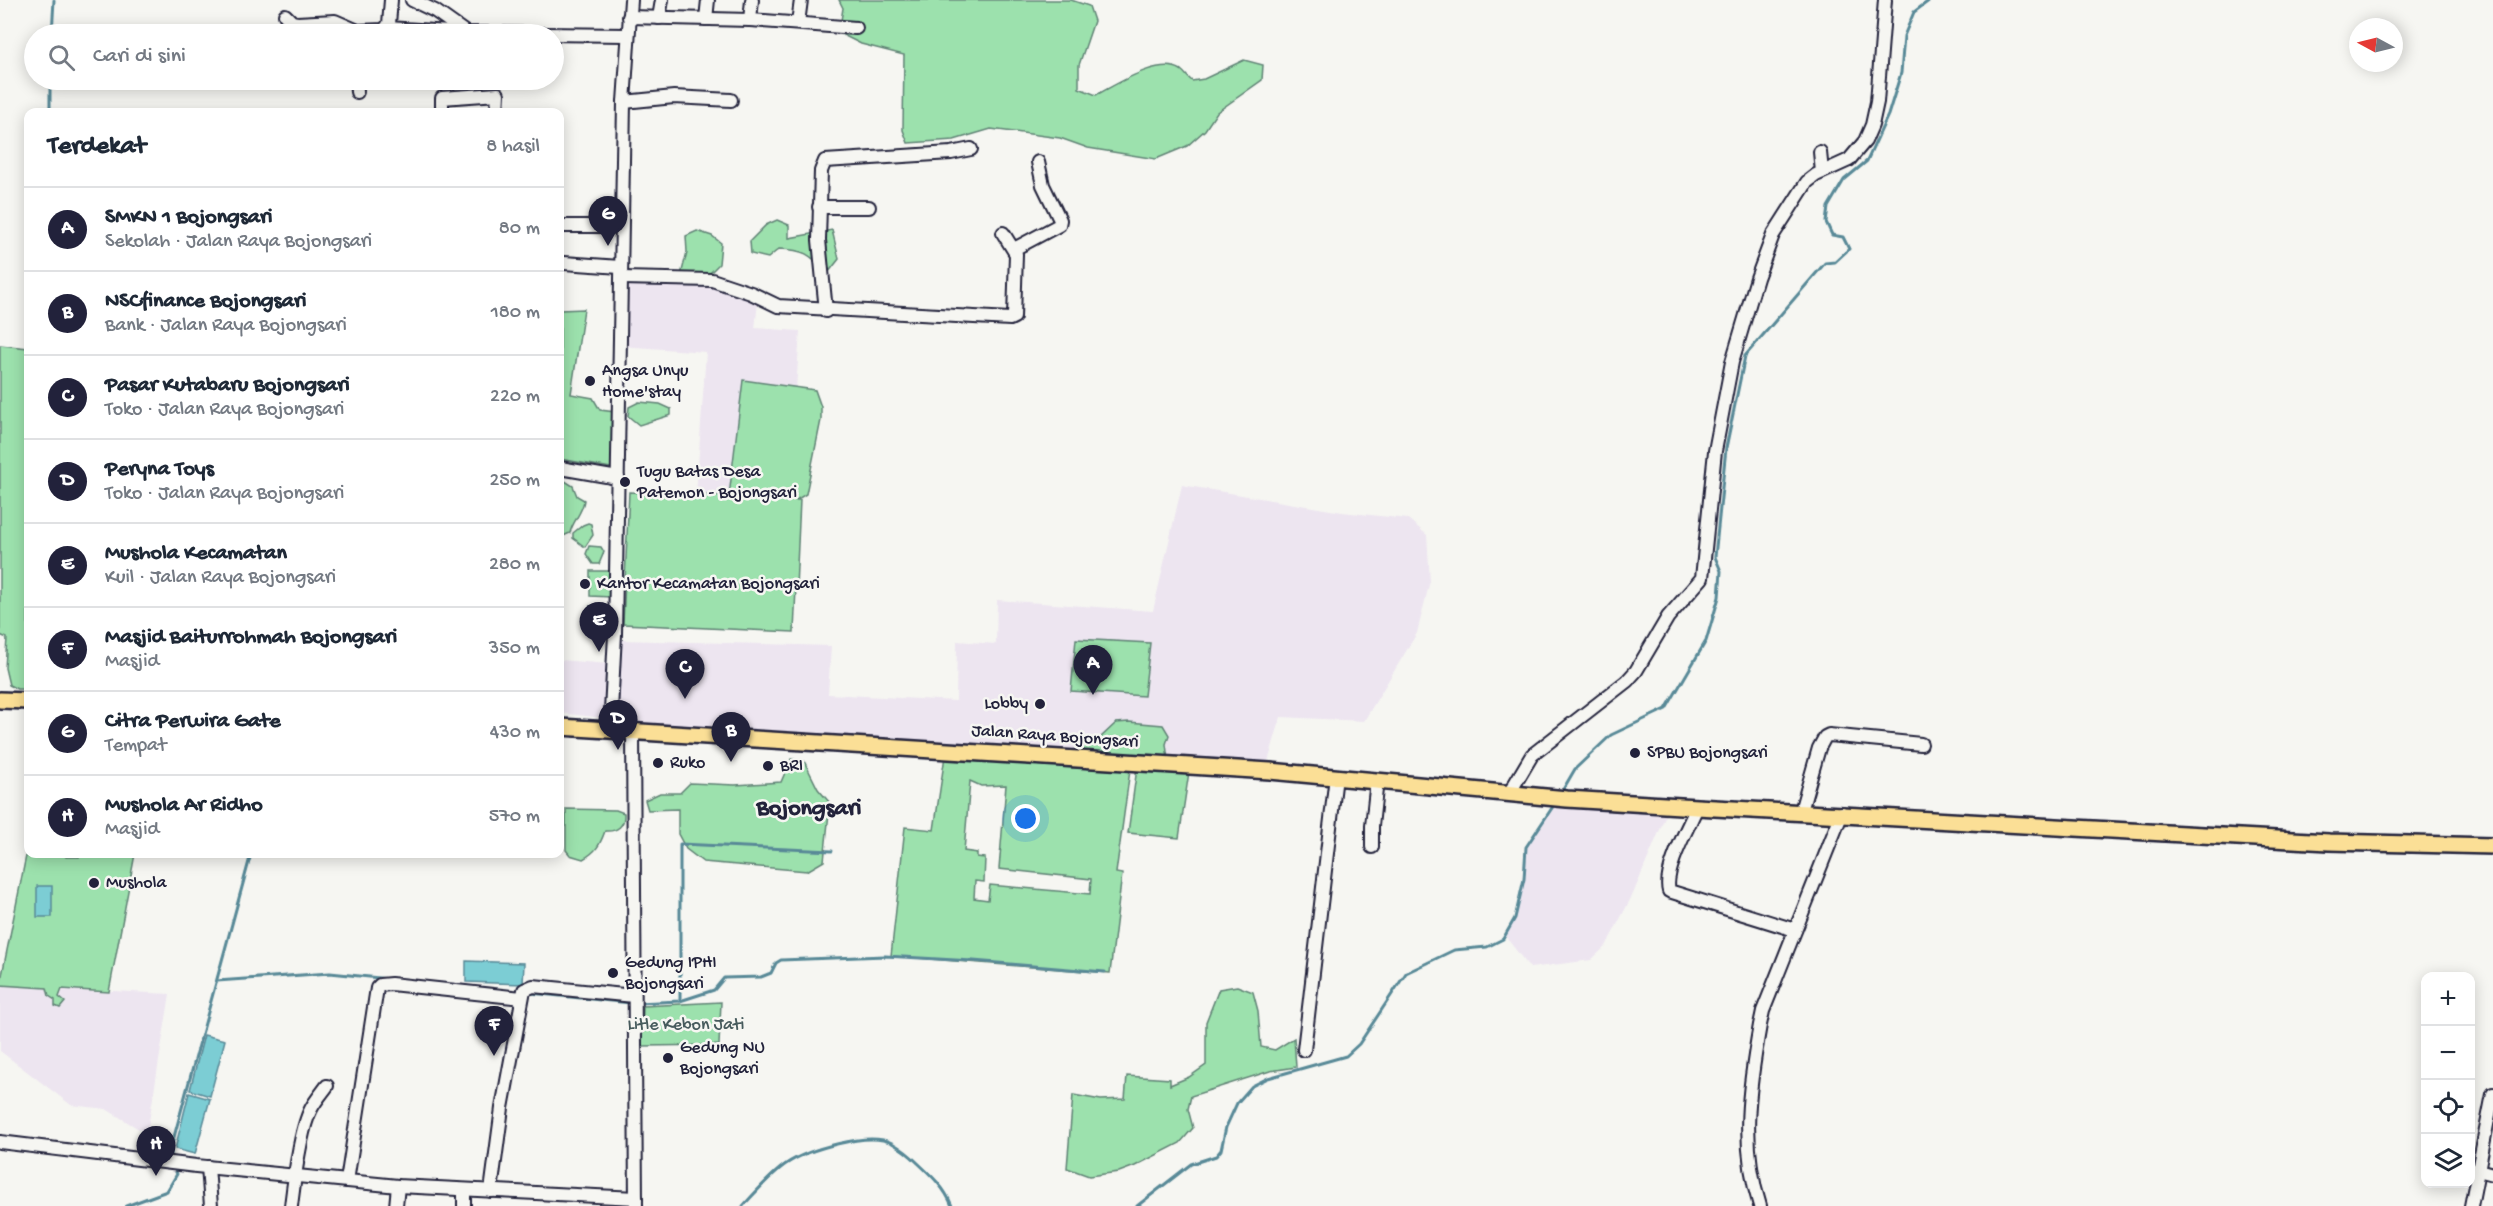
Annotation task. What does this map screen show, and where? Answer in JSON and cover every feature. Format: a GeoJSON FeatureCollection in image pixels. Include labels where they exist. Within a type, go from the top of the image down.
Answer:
{"type":"FeatureCollection","features":[{"type":"Feature","properties":{"kind":"main road"},"geometry":{"type":"LineString","coordinates":[[0,700],[24,701]]}},
{"type":"Feature","properties":{"kind":"main road","name":"Jalan Raya Bojongsari"},"geometry":{"type":"LineString","coordinates":[[564,727],[1125,761],[1377,780],[1567,799],[2329,842],[2493,846]]}},
{"type":"Feature","properties":{"kind":"street"},"geometry":{"type":"LineString","coordinates":[[388,24],[391,0]]}},
{"type":"Feature","properties":{"kind":"street"},"geometry":{"type":"LineString","coordinates":[[412,0],[435,11],[453,24]]}},
{"type":"Feature","properties":{"kind":"street"},"geometry":{"type":"LineString","coordinates":[[610,729],[615,634],[624,102],[631,0]]}},
{"type":"Feature","properties":{"kind":"street"},"geometry":{"type":"LineString","coordinates":[[659,18],[662,0]]}},
{"type":"Feature","properties":{"kind":"street"},"geometry":{"type":"LineString","coordinates":[[706,19],[708,0]]}},
{"type":"Feature","properties":{"kind":"street"},"geometry":{"type":"LineString","coordinates":[[750,20],[752,0]]}},
{"type":"Feature","properties":{"kind":"street"},"geometry":{"type":"LineString","coordinates":[[798,23],[801,0]]}},
{"type":"Feature","properties":{"kind":"street"},"geometry":{"type":"LineString","coordinates":[[1510,792],[1532,755],[1627,681],[1636,671],[1668,617],[1701,581],[1715,451],[1731,362],[1765,253],[1784,216],[1807,182],[1822,169],[1849,160],[1865,141],[1872,125],[1876,102],[1885,0]]}},
{"type":"Feature","properties":{"kind":"street"},"geometry":{"type":"LineString","coordinates":[[285,15],[292,22],[297,23],[335,21],[340,24]]}},
{"type":"Feature","properties":{"kind":"street"},"geometry":{"type":"LineString","coordinates":[[629,17],[750,20],[856,28]]}},
{"type":"Feature","properties":{"kind":"street"},"geometry":{"type":"LineString","coordinates":[[564,34],[627,35]]}},
{"type":"Feature","properties":{"kind":"street"},"geometry":{"type":"LineString","coordinates":[[441,108],[442,98],[498,94],[497,108]]}},
{"type":"Feature","properties":{"kind":"street"},"geometry":{"type":"LineString","coordinates":[[624,102],[674,97],[731,100]]}},
{"type":"Feature","properties":{"kind":"street"},"geometry":{"type":"LineString","coordinates":[[826,310],[819,240],[821,171],[825,161],[951,153],[970,149]]}},
{"type":"Feature","properties":{"kind":"street"},"geometry":{"type":"LineString","coordinates":[[1820,152],[1822,169]]}},
{"type":"Feature","properties":{"kind":"street"},"geometry":{"type":"LineString","coordinates":[[1014,249],[1059,225],[1060,220],[1043,185],[1038,162]]}},
{"type":"Feature","properties":{"kind":"street"},"geometry":{"type":"LineString","coordinates":[[819,207],[869,207]]}},
{"type":"Feature","properties":{"kind":"street"},"geometry":{"type":"LineString","coordinates":[[564,226],[621,226]]}},
{"type":"Feature","properties":{"kind":"street"},"geometry":{"type":"LineString","coordinates":[[564,263],[621,272],[712,280],[750,293],[778,306],[1010,320],[1014,317],[1016,254],[1003,232]]}},
{"type":"Feature","properties":{"kind":"street"},"geometry":{"type":"LineString","coordinates":[[564,469],[618,478]]}},
{"type":"Feature","properties":{"kind":"street"},"geometry":{"type":"LineString","coordinates":[[0,1142],[171,1163],[398,1186],[491,1191],[560,1200],[636,1202],[633,731]]}},
{"type":"Feature","properties":{"kind":"street"},"geometry":{"type":"LineString","coordinates":[[1801,811],[1819,748],[1825,737],[1829,735],[1921,744]]}},
{"type":"Feature","properties":{"kind":"street"},"geometry":{"type":"LineString","coordinates":[[1304,1050],[1336,777]]}},
{"type":"Feature","properties":{"kind":"street"},"geometry":{"type":"LineString","coordinates":[[1372,847],[1377,780]]}},
{"type":"Feature","properties":{"kind":"street"},"geometry":{"type":"LineString","coordinates":[[1697,807],[1676,856],[1668,885],[1669,891],[1795,930]]}},
{"type":"Feature","properties":{"kind":"street"},"geometry":{"type":"LineString","coordinates":[[1760,1206],[1754,1189],[1747,1145],[1746,1116],[1763,1011],[1842,813]]}},
{"type":"Feature","properties":{"kind":"street"},"geometry":{"type":"LineString","coordinates":[[347,1181],[377,988],[380,985],[391,984],[523,994]]}},
{"type":"Feature","properties":{"kind":"street"},"geometry":{"type":"LineString","coordinates":[[491,1191],[504,1096],[523,994],[533,986],[634,1001]]}},
{"type":"Feature","properties":{"kind":"street"},"geometry":{"type":"LineString","coordinates":[[291,1206],[295,1176],[310,1109],[327,1086]]}},
{"type":"Feature","properties":{"kind":"street"},"geometry":{"type":"LineString","coordinates":[[2471,1206],[2493,1094]]}},
{"type":"Feature","properties":{"kind":"street"},"geometry":{"type":"LineString","coordinates":[[208,1167],[211,1206]]}},
{"type":"Feature","properties":{"kind":"street"},"geometry":{"type":"LineString","coordinates":[[2478,1170],[2493,1174]]}},
{"type":"Feature","properties":{"kind":"street"},"geometry":{"type":"LineString","coordinates":[[396,1206],[398,1186]]}},
{"type":"Feature","properties":{"kind":"street"},"geometry":{"type":"LineString","coordinates":[[464,1190],[464,1206]]}},
{"type":"Feature","properties":{"kind":"shaded area"},"geometry":{"type":"Polygon","coordinates":[[[627,282],[710,283],[748,296],[758,303],[755,328],[800,331],[796,390],[747,498],[696,495],[706,352],[620,346],[627,282]]]}},
{"type":"Feature","properties":{"kind":"shaded area"},"geometry":{"type":"Polygon","coordinates":[[[1182,485],[1342,512],[1408,519],[1427,535],[1430,581],[1417,633],[1364,721],[1281,717],[1267,765],[1168,760],[995,746],[626,725],[615,716],[621,640],[831,646],[828,694],[956,701],[957,641],[996,644],[997,600],[1153,611],[1182,485]]]}},
{"type":"Feature","properties":{"kind":"shaded area"},"geometry":{"type":"Polygon","coordinates":[[[564,660],[609,664],[604,718],[564,713],[564,660]]]}},
{"type":"Feature","properties":{"kind":"shaded area"},"geometry":{"type":"Polygon","coordinates":[[[1556,802],[1669,808],[1633,894],[1606,946],[1591,960],[1530,968],[1505,936],[1515,918],[1524,879],[1526,847],[1556,802]]]}},
{"type":"Feature","properties":{"kind":"shaded area"},"geometry":{"type":"Polygon","coordinates":[[[0,985],[170,994],[147,1134],[106,1109],[71,1105],[0,1051],[0,985]]]}},
{"type":"Feature","properties":{"kind":"green space"},"geometry":{"type":"Polygon","coordinates":[[[839,0],[1071,0],[1089,6],[1094,21],[1079,65],[1079,88],[1096,95],[1126,79],[1161,67],[1181,70],[1192,81],[1204,79],[1244,60],[1263,65],[1262,80],[1217,112],[1205,130],[1187,146],[1156,159],[1088,148],[1060,138],[991,129],[954,140],[908,143],[903,130],[904,55],[861,44],[839,33],[843,8],[839,0]]]}},
{"type":"Feature","properties":{"kind":"green space"},"geometry":{"type":"Polygon","coordinates":[[[777,220],[789,225],[789,238],[832,230],[839,259],[828,273],[811,257],[795,250],[779,249],[768,258],[751,254],[750,241],[766,225],[777,220]]]}},
{"type":"Feature","properties":{"kind":"green space"},"geometry":{"type":"Polygon","coordinates":[[[697,231],[712,236],[721,243],[719,264],[709,274],[681,275],[687,252],[686,236],[697,231]]]}},
{"type":"Feature","properties":{"kind":"green space"},"geometry":{"type":"Polygon","coordinates":[[[584,309],[571,394],[593,398],[600,410],[615,412],[611,468],[564,460],[564,310],[584,309]]]}},
{"type":"Feature","properties":{"kind":"green space"},"geometry":{"type":"Polygon","coordinates":[[[0,345],[24,348],[24,689],[17,689],[9,685],[5,668],[7,638],[0,635],[0,345]]]}},
{"type":"Feature","properties":{"kind":"green space"},"geometry":{"type":"Polygon","coordinates":[[[743,380],[815,390],[821,407],[821,420],[806,494],[796,500],[800,500],[794,632],[623,624],[629,492],[729,496],[743,380]]]}},
{"type":"Feature","properties":{"kind":"green space"},"geometry":{"type":"Polygon","coordinates":[[[639,402],[660,404],[671,409],[671,415],[639,425],[628,416],[629,407],[639,402]]]}},
{"type":"Feature","properties":{"kind":"green space"},"geometry":{"type":"Polygon","coordinates":[[[564,482],[573,486],[577,496],[584,500],[570,533],[564,536],[564,482]]]}},
{"type":"Feature","properties":{"kind":"green space"},"geometry":{"type":"Polygon","coordinates":[[[588,523],[591,524],[593,535],[585,547],[573,538],[573,533],[588,523]]]}},
{"type":"Feature","properties":{"kind":"green space"},"geometry":{"type":"Polygon","coordinates":[[[589,546],[601,547],[604,552],[599,564],[593,564],[586,554],[589,546]]]}},
{"type":"Feature","properties":{"kind":"green space"},"geometry":{"type":"Polygon","coordinates":[[[590,571],[611,571],[611,597],[590,596],[590,571]]]}},
{"type":"Feature","properties":{"kind":"green space"},"geometry":{"type":"Polygon","coordinates":[[[590,606],[611,607],[610,630],[589,630],[590,606]]]}},
{"type":"Feature","properties":{"kind":"green space"},"geometry":{"type":"Polygon","coordinates":[[[1076,639],[1150,643],[1144,696],[1071,691],[1076,639]]]}},
{"type":"Feature","properties":{"kind":"green space"},"geometry":{"type":"Polygon","coordinates":[[[1116,723],[1163,725],[1169,735],[1166,744],[1168,760],[1077,752],[1086,742],[1100,738],[1116,723]]]}},
{"type":"Feature","properties":{"kind":"green space"},"geometry":{"type":"Polygon","coordinates":[[[945,756],[1059,762],[1060,767],[1130,770],[1116,873],[1122,874],[1110,973],[891,956],[905,827],[934,830],[945,756]],[[970,781],[964,851],[977,853],[977,857],[985,858],[984,882],[975,881],[974,898],[988,900],[990,885],[1090,894],[1091,879],[999,869],[1006,785],[981,786],[970,781]]]}},
{"type":"Feature","properties":{"kind":"green space"},"geometry":{"type":"Polygon","coordinates":[[[791,759],[804,761],[818,789],[830,803],[824,861],[807,871],[703,862],[686,849],[678,834],[678,809],[648,810],[645,800],[660,793],[680,793],[690,783],[735,785],[781,782],[791,759]]]}},
{"type":"Feature","properties":{"kind":"green space"},"geometry":{"type":"Polygon","coordinates":[[[1137,768],[1189,772],[1179,838],[1128,833],[1137,768]]]}},
{"type":"Feature","properties":{"kind":"green space"},"geometry":{"type":"Polygon","coordinates":[[[566,809],[616,810],[624,813],[624,818],[622,825],[605,831],[597,848],[583,859],[570,855],[566,850],[566,809]]]}},
{"type":"Feature","properties":{"kind":"green space"},"geometry":{"type":"Polygon","coordinates":[[[26,858],[134,858],[109,992],[62,989],[59,997],[65,1002],[60,1008],[55,1006],[55,1000],[49,996],[47,988],[0,985],[26,858]]]}},
{"type":"Feature","properties":{"kind":"green space"},"geometry":{"type":"Polygon","coordinates":[[[1237,986],[1253,992],[1258,1011],[1261,1047],[1275,1050],[1294,1038],[1296,1067],[1270,1071],[1191,1096],[1188,1109],[1193,1128],[1180,1143],[1135,1166],[1119,1172],[1089,1176],[1067,1168],[1073,1095],[1101,1100],[1125,1099],[1127,1076],[1170,1079],[1170,1085],[1189,1077],[1206,1065],[1206,1022],[1219,989],[1237,986]]]}},
{"type":"Feature","properties":{"kind":"green space","name":"Litle Kebon Jati"},"geometry":{"type":"Polygon","coordinates":[[[721,1002],[719,1045],[642,1046],[643,1006],[721,1002]]]}},
{"type":"Feature","properties":{"kind":"water"},"geometry":{"type":"Polygon","coordinates":[[[37,886],[52,886],[52,917],[37,917],[37,886]]]}},
{"type":"Feature","properties":{"kind":"water"},"geometry":{"type":"Polygon","coordinates":[[[466,961],[524,963],[523,984],[466,982],[466,961]]]}},
{"type":"Feature","properties":{"kind":"water"},"geometry":{"type":"Polygon","coordinates":[[[204,1035],[225,1040],[210,1096],[190,1090],[204,1035]]]}},
{"type":"Feature","properties":{"kind":"water"},"geometry":{"type":"Polygon","coordinates":[[[189,1093],[210,1099],[195,1154],[175,1149],[189,1093]]]}},
{"type":"Feature","properties":{"kind":"waterway"},"geometry":{"type":"LineString","coordinates":[[53,24],[54,0]]}},
{"type":"Feature","properties":{"kind":"waterway"},"geometry":{"type":"LineString","coordinates":[[1561,793],[1575,769],[1611,735],[1666,709],[1706,641],[1719,597],[1721,571],[1715,557],[1726,448],[1745,356],[1825,263],[1835,262],[1849,249],[1843,237],[1832,235],[1826,222],[1828,207],[1844,180],[1867,161],[1888,115],[1901,73],[1904,36],[1914,12],[1930,0]]}},
{"type":"Feature","properties":{"kind":"waterway"},"geometry":{"type":"LineString","coordinates":[[50,90],[50,108]]}},
{"type":"Feature","properties":{"kind":"waterway"},"geometry":{"type":"LineString","coordinates":[[1137,1206],[1191,1164],[1216,1156],[1221,1150],[1226,1127],[1237,1103],[1252,1086],[1268,1078],[1346,1056],[1359,1044],[1406,973],[1454,950],[1487,947],[1503,939],[1515,918],[1524,879],[1526,847],[1556,802]]}},
{"type":"Feature","properties":{"kind":"waterway"},"geometry":{"type":"LineString","coordinates":[[680,1001],[680,844],[832,851]]}},
{"type":"Feature","properties":{"kind":"waterway"},"geometry":{"type":"LineString","coordinates":[[171,1160],[171,1148],[250,858]]}},
{"type":"Feature","properties":{"kind":"waterway"},"geometry":{"type":"LineString","coordinates":[[637,1003],[680,1001],[714,990],[724,978],[761,977],[771,973],[776,963],[781,960],[885,956],[1105,972]]}},
{"type":"Feature","properties":{"kind":"waterway"},"geometry":{"type":"LineString","coordinates":[[217,981],[330,973],[389,979]]}},
{"type":"Feature","properties":{"kind":"waterway"},"geometry":{"type":"LineString","coordinates":[[530,993],[631,1003]]}},
{"type":"Feature","properties":{"kind":"waterway"},"geometry":{"type":"LineString","coordinates":[[743,1206],[774,1173],[786,1164],[822,1148],[868,1139],[892,1143],[906,1152],[938,1183],[952,1206]]}},
{"type":"Feature","properties":{"kind":"waterway"},"geometry":{"type":"LineString","coordinates":[[126,1206],[167,1191],[177,1174],[173,1166]]}},
{"type":"Feature","properties":{"kind":"place","name":"Citra Perwira Gate"},"geometry":{"type":"Point","coordinates":[608,246]}},
{"type":"Feature","properties":{"kind":"place","name":"Angsa Unyu Home'stay"},"geometry":{"type":"Point","coordinates":[590,381]}},
{"type":"Feature","properties":{"kind":"place","name":"Tugu Batas Desa Patemon - Bojongsari"},"geometry":{"type":"Point","coordinates":[625,482]}},
{"type":"Feature","properties":{"kind":"place","name":"Kantor Kecamatan Bojongsari"},"geometry":{"type":"Point","coordinates":[585,584]}},
{"type":"Feature","properties":{"kind":"place","name":"Mushola Kecamatan"},"geometry":{"type":"Point","coordinates":[599,652]}},
{"type":"Feature","properties":{"kind":"place","name":"SMKN 1 Bojongsari"},"geometry":{"type":"Point","coordinates":[1093,695]}},
{"type":"Feature","properties":{"kind":"place","name":"Pasar Kutabaru Bojongsari"},"geometry":{"type":"Point","coordinates":[685,699]}},
{"type":"Feature","properties":{"kind":"place","name":"Lobby"},"geometry":{"type":"Point","coordinates":[1040,704]}},
{"type":"Feature","properties":{"kind":"place","name":"Peryna Toys"},"geometry":{"type":"Point","coordinates":[618,750]}},
{"type":"Feature","properties":{"kind":"place","name":"SPBU Bojongsari"},"geometry":{"type":"Point","coordinates":[1635,753]}},
{"type":"Feature","properties":{"kind":"place","name":"NSCfinance Bojongsari"},"geometry":{"type":"Point","coordinates":[731,762]}},
{"type":"Feature","properties":{"kind":"place","name":"Ruko"},"geometry":{"type":"Point","coordinates":[658,763]}},
{"type":"Feature","properties":{"kind":"place","name":"BRI"},"geometry":{"type":"Point","coordinates":[768,766]}},
{"type":"Feature","properties":{"kind":"place","name":"Mushola"},"geometry":{"type":"Point","coordinates":[94,883]}},
{"type":"Feature","properties":{"kind":"place","name":"Gedung IPHI Bojongsari"},"geometry":{"type":"Point","coordinates":[613,973]}},
{"type":"Feature","properties":{"kind":"place","name":"Masjid Baiturrohmah Bojongsari"},"geometry":{"type":"Point","coordinates":[494,1056]}},
{"type":"Feature","properties":{"kind":"place","name":"Gedung NU Bojongsari"},"geometry":{"type":"Point","coordinates":[668,1058]}},
{"type":"Feature","properties":{"kind":"place","name":"Mushola Ar Ridho"},"geometry":{"type":"Point","coordinates":[156,1176]}},
{"type":"Feature","properties":{"kind":"district","name":"Bojongsari"},"geometry":{"type":"Point","coordinates":[809,809]}}]}
